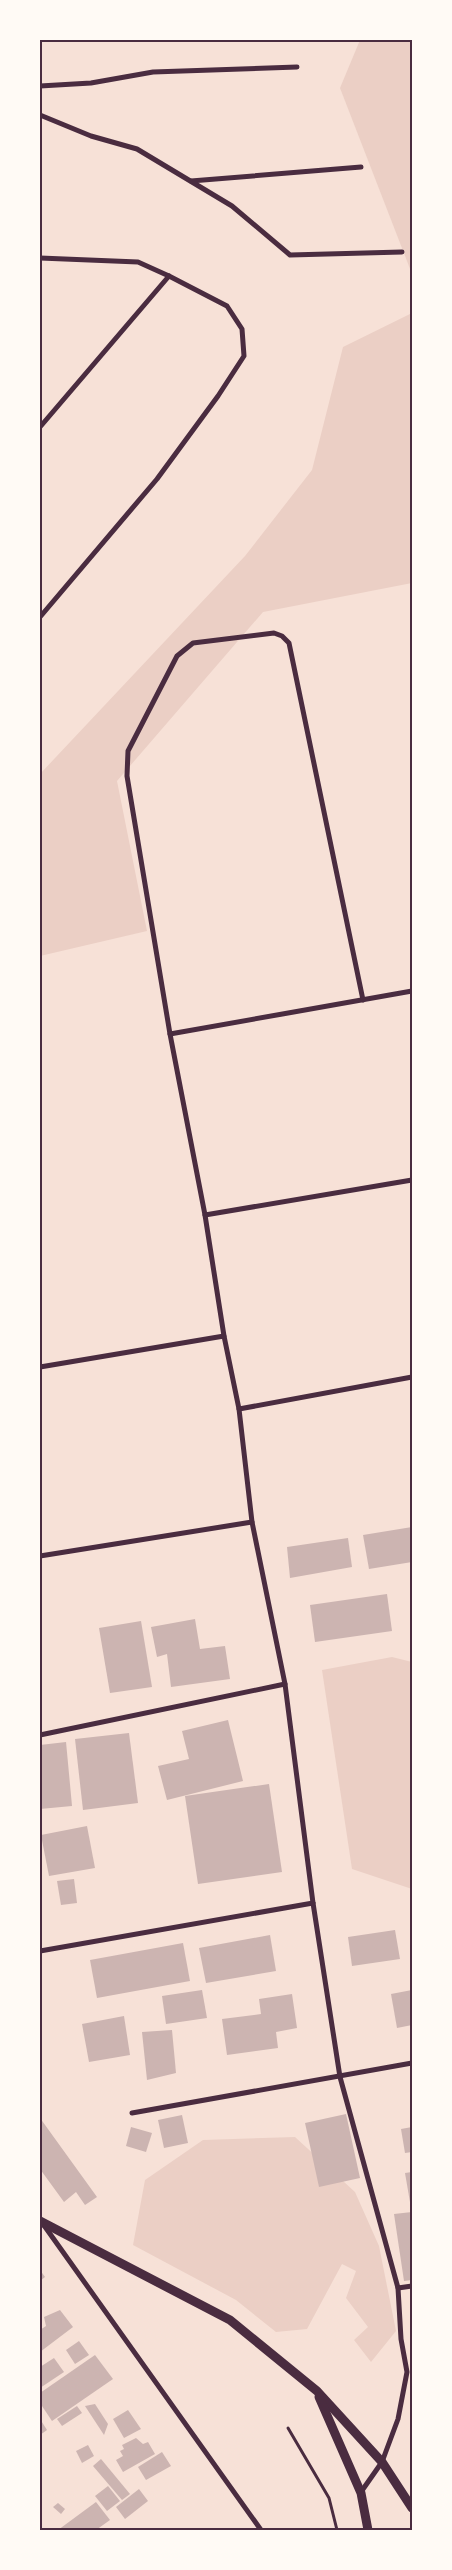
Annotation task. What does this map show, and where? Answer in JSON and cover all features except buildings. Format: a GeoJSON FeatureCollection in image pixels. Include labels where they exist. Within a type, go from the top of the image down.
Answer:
{"type":"FeatureCollection","features":[{"type":"Feature","properties":{"kind":"street"},"geometry":{"type":"LineString","coordinates":[[40,86],[91,83],[153,72],[297,67]]}},
{"type":"Feature","properties":{"kind":"street"},"geometry":{"type":"LineString","coordinates":[[40,115],[91,136],[137,149],[232,206],[290,255],[402,252]]}},
{"type":"Feature","properties":{"kind":"street"},"geometry":{"type":"LineString","coordinates":[[190,181],[361,167]]}},
{"type":"Feature","properties":{"kind":"street"},"geometry":{"type":"LineString","coordinates":[[40,258],[138,262],[169,276],[227,306],[242,329],[244,356],[218,396],[157,478],[40,617]]}},
{"type":"Feature","properties":{"kind":"street"},"geometry":{"type":"LineString","coordinates":[[40,427],[169,276]]}},
{"type":"Feature","properties":{"kind":"street"},"geometry":{"type":"LineString","coordinates":[[361,2493],[382,2462],[398,2419],[407,2372],[401,2339],[398,2288],[340,2077],[314,1903],[285,1684],[252,1522],[239,1409],[224,1336],[205,1215],[170,1034],[127,776],[128,751],[177,656],[193,643],[274,633],[282,636],[290,644],[362,1000]]}},
{"type":"Feature","properties":{"kind":"street"},"geometry":{"type":"LineString","coordinates":[[170,1034],[412,991]]}},
{"type":"Feature","properties":{"kind":"street"},"geometry":{"type":"LineString","coordinates":[[205,1215],[412,1180]]}},
{"type":"Feature","properties":{"kind":"street"},"geometry":{"type":"LineString","coordinates":[[40,1367],[224,1336]]}},
{"type":"Feature","properties":{"kind":"street"},"geometry":{"type":"LineString","coordinates":[[239,1409],[412,1377]]}},
{"type":"Feature","properties":{"kind":"street"},"geometry":{"type":"LineString","coordinates":[[40,1556],[252,1522]]}},
{"type":"Feature","properties":{"kind":"street"},"geometry":{"type":"LineString","coordinates":[[40,1735],[285,1684]]}},
{"type":"Feature","properties":{"kind":"street"},"geometry":{"type":"LineString","coordinates":[[40,1951],[314,1903]]}},
{"type":"Feature","properties":{"kind":"street"},"geometry":{"type":"LineString","coordinates":[[132,2113],[412,2063]]}},
{"type":"Feature","properties":{"kind":"street"},"geometry":{"type":"LineString","coordinates":[[40,2222],[230,2320],[317,2391],[382,2462],[412,2508]]}},
{"type":"Feature","properties":{"kind":"street"},"geometry":{"type":"LineString","coordinates":[[40,2222],[261,2530]]}},
{"type":"Feature","properties":{"kind":"street"},"geometry":{"type":"LineString","coordinates":[[398,2288],[412,2286]]}},
{"type":"Feature","properties":{"kind":"street"},"geometry":{"type":"LineString","coordinates":[[317,2391],[361,2493],[368,2530]]}},
{"type":"Feature","properties":{"kind":"path"},"geometry":{"type":"LineString","coordinates":[[288,2428],[328,2498],[337,2530]]}},
{"type":"Feature","properties":{"kind":"shaded area"},"geometry":{"type":"Polygon","coordinates":[[[360,40],[412,40],[412,274],[340,88],[360,40]]]}},
{"type":"Feature","properties":{"kind":"shaded area"},"geometry":{"type":"Polygon","coordinates":[[[412,313],[412,583],[263,612],[117,781],[147,931],[40,956],[40,774],[245,556],[312,470],[343,347],[412,313]]]}},
{"type":"Feature","properties":{"kind":"shaded area"},"geometry":{"type":"Polygon","coordinates":[[[392,1657],[412,1662],[412,1889],[352,1869],[322,1670],[392,1657]]]}},
{"type":"Feature","properties":{"kind":"shaded area"},"geometry":{"type":"Polygon","coordinates":[[[295,2137],[355,2192],[379,2246],[396,2331],[371,2362],[354,2340],[368,2327],[346,2298],[356,2271],[342,2264],[307,2329],[276,2332],[236,2300],[133,2245],[145,2180],[203,2140],[295,2137]]]}}]}
